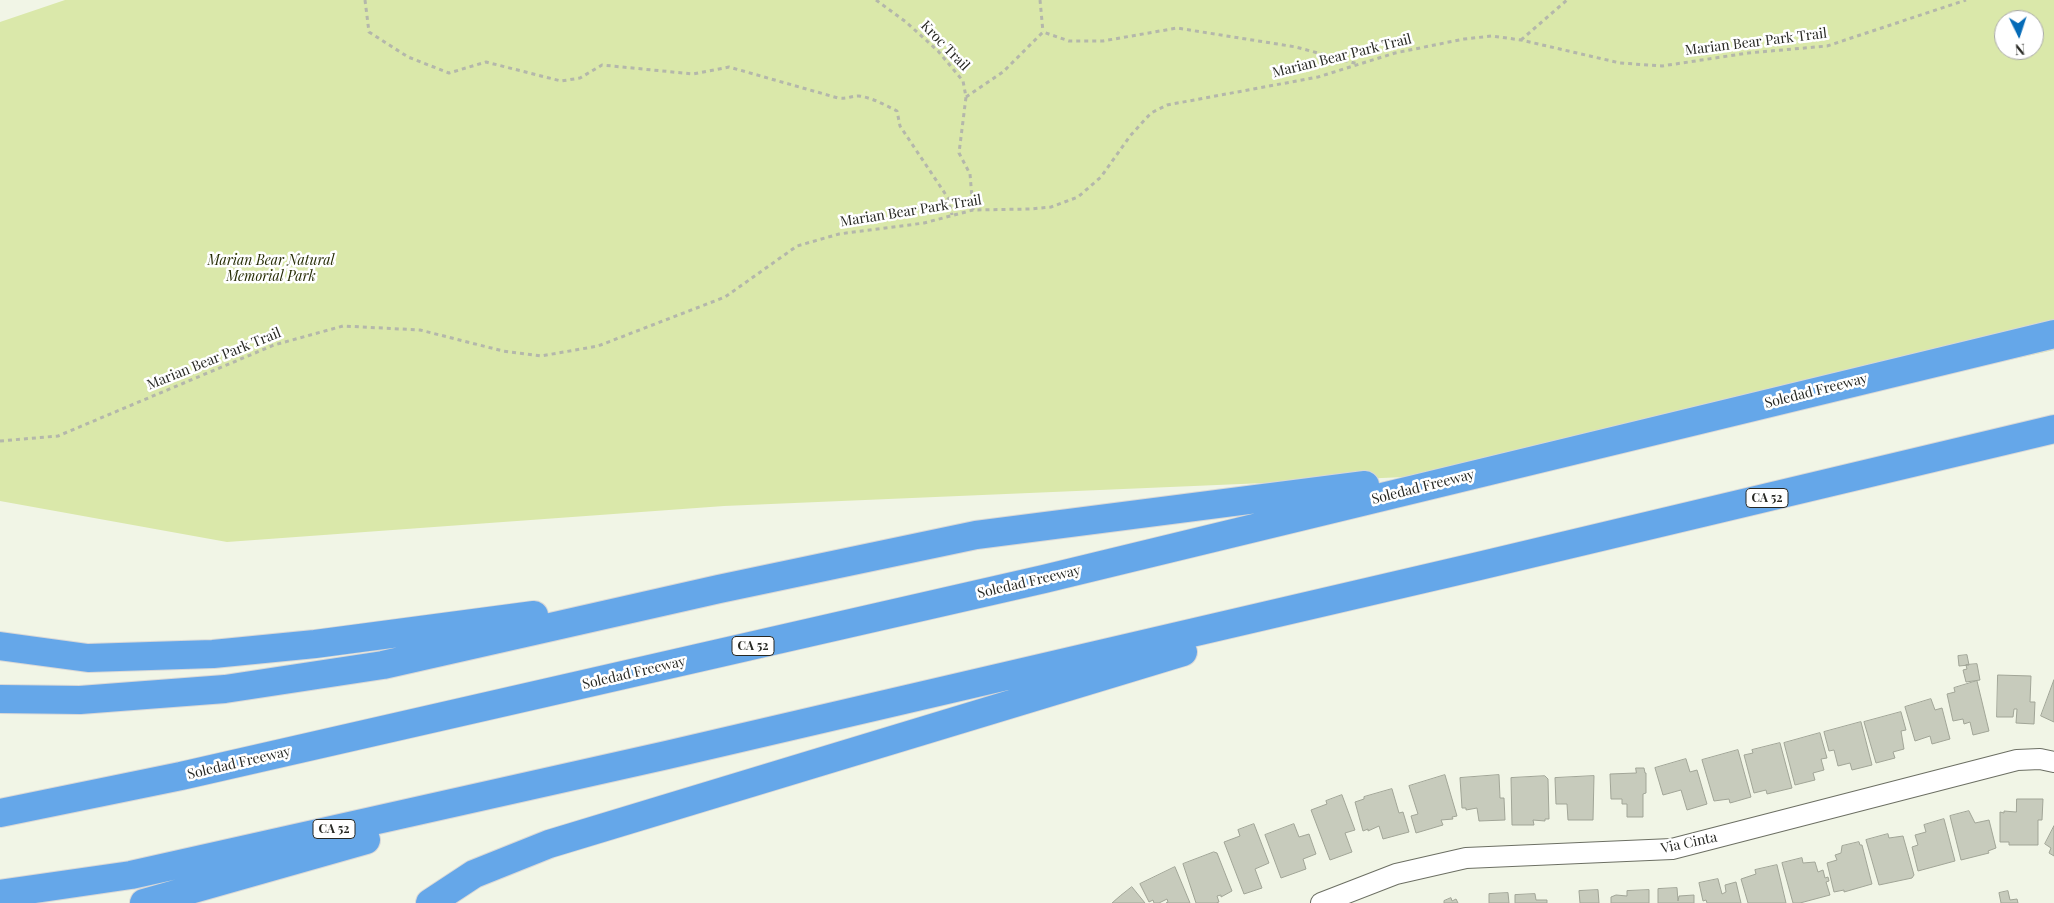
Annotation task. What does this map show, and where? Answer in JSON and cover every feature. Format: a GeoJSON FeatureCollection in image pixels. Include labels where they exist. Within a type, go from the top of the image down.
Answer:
{"type":"FeatureCollection","features":[{"type":"Feature","properties":{"kind":"highway","name":"Soledad Freeway"},"geometry":{"type":"LineString","coordinates":[[0,813],[181,776],[1044,579],[2054,334]]}},
{"type":"Feature","properties":{"kind":"highway","name":"CA 52"},"geometry":{"type":"LineString","coordinates":[[0,894],[131,875],[667,755],[1479,566],[2054,429]]}},
{"type":"Feature","properties":{"kind":"highway"},"geometry":{"type":"LineString","coordinates":[[0,699],[80,700],[225,689],[382,665],[976,535],[1503,467]]}},
{"type":"Feature","properties":{"kind":"highway"},"geometry":{"type":"LineString","coordinates":[[430,903],[474,874],[550,844],[1152,662],[1479,566]]}},
{"type":"Feature","properties":{"kind":"highway"},"geometry":{"type":"LineString","coordinates":[[2,646],[88,658],[212,654],[315,644],[719,590]]}},
{"type":"Feature","properties":{"kind":"highway"},"geometry":{"type":"LineString","coordinates":[[144,903],[667,755]]}},
{"type":"Feature","properties":{"kind":"street","name":"Via Cinta"},"geometry":{"type":"LineString","coordinates":[[1321,903],[1396,874],[1466,858],[1672,849],[2018,760],[2040,759],[2054,762]]}},
{"type":"Feature","properties":{"kind":"path"},"geometry":{"type":"LineString","coordinates":[[365,0],[369,32],[408,57],[449,73],[486,62],[561,81],[580,78],[602,65],[693,74],[730,67],[838,98],[848,100],[856,96],[874,99],[897,112],[900,126],[948,198],[952,215]]}},
{"type":"Feature","properties":{"kind":"path","name":"Kroc Trail"},"geometry":{"type":"LineString","coordinates":[[876,0],[906,22],[938,51],[962,79],[966,97],[959,152],[970,174],[973,210]]}},
{"type":"Feature","properties":{"kind":"path"},"geometry":{"type":"LineString","coordinates":[[1040,0],[1043,32]]}},
{"type":"Feature","properties":{"kind":"path"},"geometry":{"type":"LineString","coordinates":[[1521,40],[1567,0]]}},
{"type":"Feature","properties":{"kind":"path","name":"Marian Bear Park Trail"},"geometry":{"type":"LineString","coordinates":[[0,441],[58,436],[274,345],[343,326],[420,330],[502,352],[541,356],[598,346],[725,297],[798,246],[839,234],[924,223],[973,210],[1051,207],[1078,197],[1101,177],[1130,136],[1151,114],[1167,105],[1318,76],[1395,53],[1464,39],[1492,36],[1521,40],[1620,63],[1662,66],[1748,52],[1827,46],[1966,0]]}},
{"type":"Feature","properties":{"kind":"path"},"geometry":{"type":"LineString","coordinates":[[1043,32],[1068,41],[1103,41],[1177,28],[1296,47],[1358,64]]}},
{"type":"Feature","properties":{"kind":"path"},"geometry":{"type":"LineString","coordinates":[[966,97],[1003,72],[1043,32]]}},
{"type":"Feature","properties":{"kind":"green space","name":"Marian Bear Natural Memorial Park"},"geometry":{"type":"Polygon","coordinates":[[[65,0],[2054,0],[2054,350],[1499,473],[724,506],[227,542],[0,501],[0,22],[65,0]]]}},
{"type":"Feature","properties":{"kind":"building"},"geometry":{"type":"Polygon","coordinates":[[[1967,655],[1969,665],[1959,666],[1958,656],[1967,655]]]}},
{"type":"Feature","properties":{"kind":"building"},"geometry":{"type":"Polygon","coordinates":[[[1977,664],[1980,680],[1966,682],[1963,670],[1967,669],[1966,665],[1977,664]]]}},
{"type":"Feature","properties":{"kind":"building"},"geometry":{"type":"Polygon","coordinates":[[[1998,675],[2031,676],[2030,702],[2035,702],[2034,724],[2016,723],[2017,709],[2014,709],[2013,717],[1997,717],[1998,675]]]}},
{"type":"Feature","properties":{"kind":"building"},"geometry":{"type":"Polygon","coordinates":[[[2054,680],[2054,722],[2041,716],[2054,680]]]}},
{"type":"Feature","properties":{"kind":"building"},"geometry":{"type":"Polygon","coordinates":[[[1977,681],[1989,731],[1973,735],[1970,722],[1964,724],[1963,719],[1953,721],[1947,694],[1955,692],[1954,688],[1977,681]]]}},
{"type":"Feature","properties":{"kind":"building"},"geometry":{"type":"Polygon","coordinates":[[[1931,699],[1935,710],[1942,708],[1950,739],[1932,744],[1930,736],[1915,741],[1905,707],[1931,699]]]}},
{"type":"Feature","properties":{"kind":"building"},"geometry":{"type":"Polygon","coordinates":[[[1901,712],[1906,730],[1901,731],[1904,749],[1893,752],[1895,758],[1876,763],[1864,722],[1901,712]]]}},
{"type":"Feature","properties":{"kind":"building"},"geometry":{"type":"Polygon","coordinates":[[[1861,722],[1872,765],[1852,770],[1850,763],[1838,766],[1834,750],[1829,751],[1824,732],[1861,722]]]}},
{"type":"Feature","properties":{"kind":"building"},"geometry":{"type":"Polygon","coordinates":[[[1820,733],[1827,758],[1821,759],[1824,770],[1813,773],[1815,780],[1795,785],[1784,743],[1820,733]]]}},
{"type":"Feature","properties":{"kind":"building"},"geometry":{"type":"Polygon","coordinates":[[[1780,743],[1792,788],[1767,794],[1766,790],[1754,793],[1744,755],[1753,753],[1752,750],[1780,743]]]}},
{"type":"Feature","properties":{"kind":"building"},"geometry":{"type":"Polygon","coordinates":[[[1738,750],[1751,797],[1730,803],[1729,799],[1714,801],[1702,760],[1738,750]]]}},
{"type":"Feature","properties":{"kind":"building"},"geometry":{"type":"Polygon","coordinates":[[[1686,759],[1690,772],[1697,770],[1707,804],[1687,810],[1681,790],[1663,795],[1655,768],[1686,759]]]}},
{"type":"Feature","properties":{"kind":"building"},"geometry":{"type":"Polygon","coordinates":[[[1636,768],[1644,768],[1646,773],[1646,793],[1643,794],[1643,817],[1627,817],[1627,804],[1622,804],[1622,799],[1611,799],[1610,774],[1636,773],[1636,768]]]}},
{"type":"Feature","properties":{"kind":"building"},"geometry":{"type":"Polygon","coordinates":[[[1445,775],[1457,816],[1452,817],[1453,819],[1441,820],[1443,825],[1416,833],[1411,816],[1418,814],[1409,786],[1445,775]]]}},
{"type":"Feature","properties":{"kind":"building"},"geometry":{"type":"Polygon","coordinates":[[[1499,775],[1500,798],[1504,798],[1505,820],[1479,821],[1477,808],[1466,810],[1466,808],[1462,808],[1460,778],[1499,775]]]}},
{"type":"Feature","properties":{"kind":"building"},"geometry":{"type":"Polygon","coordinates":[[[1545,776],[1548,779],[1549,819],[1545,819],[1545,821],[1533,820],[1534,825],[1512,825],[1511,778],[1545,776]]]}},
{"type":"Feature","properties":{"kind":"building"},"geometry":{"type":"Polygon","coordinates":[[[1594,776],[1593,820],[1568,820],[1567,804],[1556,804],[1555,778],[1594,776]]]}},
{"type":"Feature","properties":{"kind":"building"},"geometry":{"type":"Polygon","coordinates":[[[1392,789],[1399,813],[1403,812],[1409,832],[1383,839],[1379,826],[1363,831],[1355,802],[1364,799],[1364,797],[1392,789]]]}},
{"type":"Feature","properties":{"kind":"building"},"geometry":{"type":"Polygon","coordinates":[[[1342,795],[1355,830],[1345,833],[1352,852],[1330,860],[1311,810],[1327,804],[1326,801],[1342,795]]]}},
{"type":"Feature","properties":{"kind":"building"},"geometry":{"type":"Polygon","coordinates":[[[2017,799],[2043,799],[2042,820],[2038,820],[2038,845],[2009,845],[2009,842],[2000,842],[2000,812],[2016,812],[2017,799]]]}},
{"type":"Feature","properties":{"kind":"building"},"geometry":{"type":"Polygon","coordinates":[[[1969,811],[1975,823],[1989,820],[1996,848],[1988,851],[1989,853],[1961,860],[1950,816],[1969,811]]]}},
{"type":"Feature","properties":{"kind":"building"},"geometry":{"type":"Polygon","coordinates":[[[1944,819],[1955,861],[1918,871],[1912,847],[1918,845],[1915,835],[1926,832],[1924,825],[1944,819]]]}},
{"type":"Feature","properties":{"kind":"building"},"geometry":{"type":"Polygon","coordinates":[[[1254,824],[1269,863],[1255,869],[1262,888],[1244,894],[1224,842],[1240,836],[1238,830],[1254,824]]]}},
{"type":"Feature","properties":{"kind":"building"},"geometry":{"type":"Polygon","coordinates":[[[1294,824],[1299,837],[1309,834],[1316,854],[1303,859],[1306,869],[1281,878],[1265,835],[1294,824]]]}},
{"type":"Feature","properties":{"kind":"building"},"geometry":{"type":"Polygon","coordinates":[[[2054,826],[2054,856],[2049,853],[2051,848],[2045,844],[2054,826]]]}},
{"type":"Feature","properties":{"kind":"building"},"geometry":{"type":"Polygon","coordinates":[[[1888,834],[1889,838],[1903,836],[1914,875],[1912,878],[1879,885],[1866,840],[1888,834]]]}},
{"type":"Feature","properties":{"kind":"building"},"geometry":{"type":"Polygon","coordinates":[[[1859,842],[1862,845],[1872,884],[1844,892],[1844,890],[1834,892],[1827,863],[1837,860],[1835,855],[1841,853],[1842,846],[1859,842]]]}},
{"type":"Feature","properties":{"kind":"building"},"geometry":{"type":"Polygon","coordinates":[[[1214,852],[1217,853],[1232,891],[1221,897],[1221,895],[1217,896],[1219,902],[1216,903],[1196,903],[1183,864],[1214,852]]]}},
{"type":"Feature","properties":{"kind":"building"},"geometry":{"type":"Polygon","coordinates":[[[1802,858],[1803,863],[1815,862],[1818,872],[1823,870],[1825,878],[1828,877],[1829,881],[1826,882],[1830,895],[1793,903],[1782,863],[1802,858]]]}},
{"type":"Feature","properties":{"kind":"building"},"geometry":{"type":"Polygon","coordinates":[[[1777,865],[1786,903],[1748,903],[1741,879],[1756,874],[1755,870],[1777,865]]]}},
{"type":"Feature","properties":{"kind":"building"},"geometry":{"type":"Polygon","coordinates":[[[1175,867],[1190,903],[1166,903],[1168,902],[1167,899],[1159,903],[1154,903],[1153,900],[1149,902],[1140,884],[1175,867]]]}},
{"type":"Feature","properties":{"kind":"building"},"geometry":{"type":"Polygon","coordinates":[[[1718,879],[1722,894],[1726,892],[1725,885],[1736,882],[1741,903],[1707,903],[1706,900],[1703,901],[1699,883],[1718,879]]]}},
{"type":"Feature","properties":{"kind":"building"},"geometry":{"type":"Polygon","coordinates":[[[1132,887],[1145,903],[1112,903],[1120,896],[1132,887]]]}},
{"type":"Feature","properties":{"kind":"building"},"geometry":{"type":"Polygon","coordinates":[[[1677,888],[1678,901],[1679,896],[1694,895],[1694,903],[1658,903],[1658,889],[1677,888]]]}},
{"type":"Feature","properties":{"kind":"building"},"geometry":{"type":"Polygon","coordinates":[[[1598,890],[1599,903],[1580,903],[1579,891],[1598,890]]]}},
{"type":"Feature","properties":{"kind":"building"},"geometry":{"type":"Polygon","coordinates":[[[1649,890],[1649,903],[1611,903],[1611,897],[1616,895],[1627,896],[1627,891],[1649,890]]]}},
{"type":"Feature","properties":{"kind":"building"},"geometry":{"type":"Polygon","coordinates":[[[2008,891],[2010,900],[2017,899],[2018,903],[2001,903],[1999,893],[2008,891]]]}},
{"type":"Feature","properties":{"kind":"building"},"geometry":{"type":"Polygon","coordinates":[[[1508,893],[1509,903],[1489,903],[1489,894],[1508,893]]]}},
{"type":"Feature","properties":{"kind":"building"},"geometry":{"type":"Polygon","coordinates":[[[1535,894],[1536,900],[1547,900],[1547,903],[1515,903],[1515,895],[1535,894]]]}},
{"type":"Feature","properties":{"kind":"building"},"geometry":{"type":"Polygon","coordinates":[[[1451,898],[1452,901],[1456,899],[1458,903],[1444,903],[1444,901],[1451,898]]]}}]}
